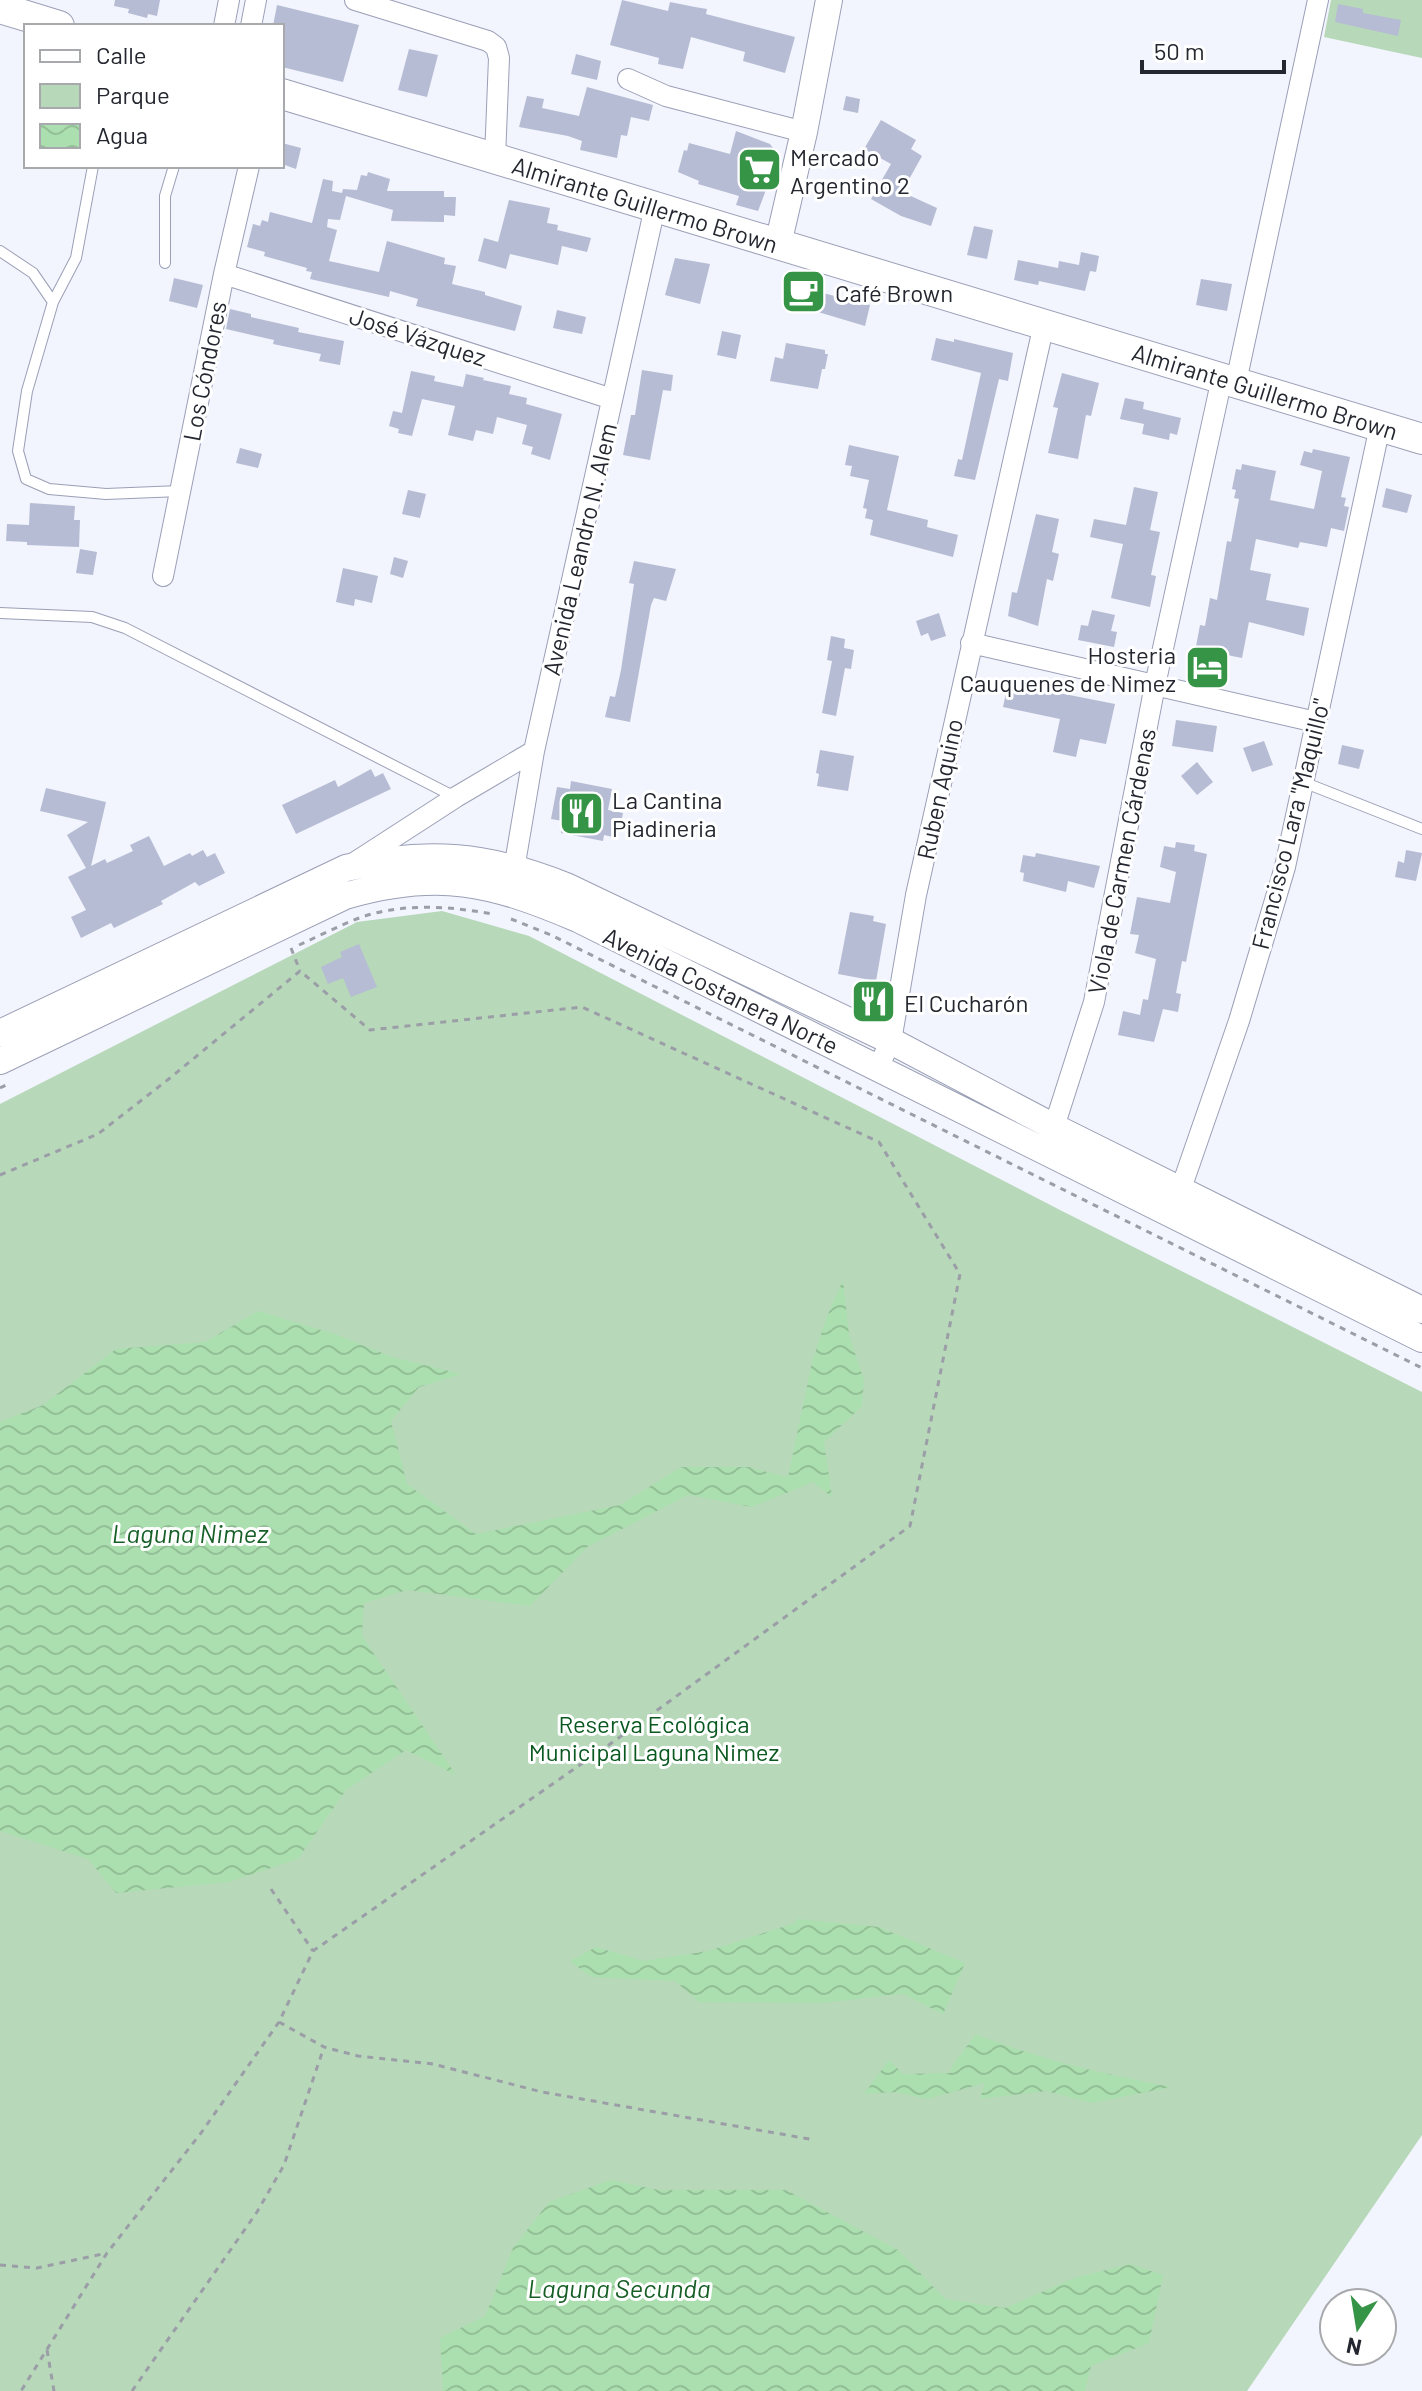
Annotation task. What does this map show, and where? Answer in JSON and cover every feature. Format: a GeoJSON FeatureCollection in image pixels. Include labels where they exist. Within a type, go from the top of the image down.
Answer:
{"type":"FeatureCollection","features":[{"type":"Feature","properties":{"kind":"main road"},"geometry":{"type":"LineString","coordinates":[[0,8],[52,24]]}},
{"type":"Feature","properties":{"kind":"main road","name":"Almirante Guillermo Brown"},"geometry":{"type":"LineString","coordinates":[[284,95],[1422,439]]}},
{"type":"Feature","properties":{"kind":"street"},"geometry":{"type":"LineString","coordinates":[[224,24],[229,0]]}},
{"type":"Feature","properties":{"kind":"street"},"geometry":{"type":"LineString","coordinates":[[251,24],[256,0]]}},
{"type":"Feature","properties":{"kind":"street"},"geometry":{"type":"LineString","coordinates":[[355,0],[488,41],[496,47],[499,58],[495,158]]}},
{"type":"Feature","properties":{"kind":"street"},"geometry":{"type":"LineString","coordinates":[[778,244],[804,132],[829,0]]}},
{"type":"Feature","properties":{"kind":"street","name":"Viola de Carmen Cárdenas"},"geometry":{"type":"LineString","coordinates":[[1048,1138],[1094,1002],[1155,685],[1318,0]]}},
{"type":"Feature","properties":{"kind":"street"},"geometry":{"type":"LineString","coordinates":[[628,79],[666,96],[804,132]]}},
{"type":"Feature","properties":{"kind":"street","name":"Los Cóndores"},"geometry":{"type":"LineString","coordinates":[[163,576],[249,168]]}},
{"type":"Feature","properties":{"kind":"street","name":"Avenida Leandro N. Alem"},"geometry":{"type":"LineString","coordinates":[[510,893],[534,751],[655,207]]}},
{"type":"Feature","properties":{"kind":"street","name":"José Vázquez"},"geometry":{"type":"LineString","coordinates":[[224,274],[612,399]]}},
{"type":"Feature","properties":{"kind":"street","name":"Ruben Aquino"},"geometry":{"type":"LineString","coordinates":[[878,1067],[891,1041],[916,895],[1044,324]]}},
{"type":"Feature","properties":{"kind":"street","name":"Francisco Lara \"Maquillo\""},"geometry":{"type":"LineString","coordinates":[[1176,1202],[1239,1021],[1285,867],[1380,426]]}},
{"type":"Feature","properties":{"kind":"street"},"geometry":{"type":"LineString","coordinates":[[971,643],[1316,722]]}},
{"type":"Feature","properties":{"kind":"street"},"geometry":{"type":"LineString","coordinates":[[346,868],[534,751]]}},
{"type":"Feature","properties":{"kind":"street","name":"Avenida Costanera Norte"},"geometry":{"type":"LineString","coordinates":[[0,1033],[346,868],[421,857],[471,859],[514,867],[591,898],[891,1041],[1048,1138]]}},
{"type":"Feature","properties":{"kind":"street","name":"Avenida Costanera Norte"},"geometry":{"type":"LineString","coordinates":[[7,1071],[345,896],[397,884],[470,882],[510,893],[578,919],[878,1067],[1048,1138],[1176,1202],[1422,1339]]}},
{"type":"Feature","properties":{"kind":"street","name":"Avenida Costanera Norte"},"geometry":{"type":"LineString","coordinates":[[1176,1202],[1422,1310]]}},
{"type":"Feature","properties":{"kind":"lane"},"geometry":{"type":"LineString","coordinates":[[93,168],[76,258],[53,302],[27,391],[18,451],[26,479],[49,489],[106,494],[180,491]]}},
{"type":"Feature","properties":{"kind":"lane"},"geometry":{"type":"LineString","coordinates":[[165,263],[165,196],[173,168]]}},
{"type":"Feature","properties":{"kind":"lane"},"geometry":{"type":"LineString","coordinates":[[0,251],[33,273],[53,302]]}},
{"type":"Feature","properties":{"kind":"lane"},"geometry":{"type":"LineString","coordinates":[[0,613],[8,616],[92,617],[125,628],[456,797]]}},
{"type":"Feature","properties":{"kind":"lane"},"geometry":{"type":"LineString","coordinates":[[1303,782],[1422,829]]}},
{"type":"Feature","properties":{"kind":"path"},"geometry":{"type":"LineString","coordinates":[[291,949],[362,917],[395,910],[463,909],[501,915],[565,942],[1422,1368]]}},
{"type":"Feature","properties":{"kind":"path"},"geometry":{"type":"LineString","coordinates":[[0,1175],[98,1134],[300,971],[370,1030],[582,1007],[879,1142],[960,1274],[910,1526],[630,1730],[313,1951],[279,2022],[209,2123],[107,2253],[21,2391]]}},
{"type":"Feature","properties":{"kind":"path"},"geometry":{"type":"LineString","coordinates":[[0,1088],[7,1071]]}},
{"type":"Feature","properties":{"kind":"path"},"geometry":{"type":"LineString","coordinates":[[271,1889],[313,1951]]}},
{"type":"Feature","properties":{"kind":"path"},"geometry":{"type":"LineString","coordinates":[[279,2022],[324,2047],[358,2056],[433,2064],[542,2092],[815,2140]]}},
{"type":"Feature","properties":{"kind":"path"},"geometry":{"type":"LineString","coordinates":[[132,2391],[257,2212],[284,2165],[324,2047]]}},
{"type":"Feature","properties":{"kind":"path"},"geometry":{"type":"LineString","coordinates":[[0,2265],[37,2268],[107,2253]]}},
{"type":"Feature","properties":{"kind":"path"},"geometry":{"type":"LineString","coordinates":[[47,2350],[54,2391]]}},
{"type":"Feature","properties":{"kind":"green space"},"geometry":{"type":"Polygon","coordinates":[[[1331,0],[1422,0],[1422,58],[1324,37],[1331,0]]]}},
{"type":"Feature","properties":{"kind":"green space","name":"Reserva Ecológica Municipal Laguna Nimez"},"geometry":{"type":"Polygon","coordinates":[[[442,911],[529,936],[1060,1210],[1422,1392],[1422,2135],[1247,2391],[0,2391],[0,1104],[357,922],[442,911]]]}},
{"type":"Feature","properties":{"kind":"water","name":"Laguna Nimez"},"geometry":{"type":"Polygon","coordinates":[[[843,1280],[849,1335],[864,1380],[862,1406],[824,1442],[832,1497],[813,1482],[752,1507],[688,1495],[587,1547],[530,1606],[407,1590],[364,1603],[362,1636],[456,1775],[406,1750],[346,1790],[298,1859],[229,1882],[116,1893],[88,1859],[0,1831],[0,1422],[43,1405],[116,1349],[205,1342],[258,1311],[335,1334],[392,1357],[461,1374],[419,1387],[391,1421],[407,1484],[476,1534],[620,1505],[681,1467],[754,1467],[751,1468],[788,1477],[812,1362],[843,1280]]]}},
{"type":"Feature","properties":{"kind":"water"},"geometry":{"type":"Polygon","coordinates":[[[797,1919],[879,1927],[965,1963],[943,2014],[903,1994],[821,2003],[699,2002],[675,1981],[591,1977],[570,1961],[596,1947],[644,1961],[708,1951],[795,1923],[797,1919]]]}},
{"type":"Feature","properties":{"kind":"water"},"geometry":{"type":"Polygon","coordinates":[[[976,2034],[1072,2065],[1171,2087],[1092,2103],[1046,2091],[980,2099],[985,2083],[927,2099],[895,2092],[864,2094],[889,2060],[903,2074],[950,2073],[976,2034]]]}},
{"type":"Feature","properties":{"kind":"water","name":"Laguna Secunda"},"geometry":{"type":"Polygon","coordinates":[[[611,2180],[658,2190],[786,2190],[898,2250],[945,2299],[1005,2308],[1074,2278],[1130,2264],[1163,2275],[1149,2343],[1091,2366],[1085,2391],[443,2391],[440,2338],[485,2316],[513,2248],[549,2202],[611,2180]]]}},
{"type":"Feature","properties":{"kind":"building"},"geometry":{"type":"Polygon","coordinates":[[[115,0],[160,0],[157,16],[148,14],[147,18],[114,6],[115,0]]]}},
{"type":"Feature","properties":{"kind":"building"},"geometry":{"type":"Polygon","coordinates":[[[622,0],[668,11],[670,2],[707,9],[706,14],[795,37],[785,73],[743,61],[745,52],[691,37],[683,69],[658,64],[659,58],[610,45],[622,0]]]}},
{"type":"Feature","properties":{"kind":"building"},"geometry":{"type":"Polygon","coordinates":[[[1338,4],[1363,9],[1363,13],[1401,20],[1398,36],[1335,22],[1338,4]]]}},
{"type":"Feature","properties":{"kind":"building"},"geometry":{"type":"Polygon","coordinates":[[[277,5],[359,25],[343,82],[284,67],[284,24],[273,24],[277,5]]]}},
{"type":"Feature","properties":{"kind":"building"},"geometry":{"type":"Polygon","coordinates":[[[409,49],[438,55],[427,97],[398,90],[409,49]]]}},
{"type":"Feature","properties":{"kind":"building"},"geometry":{"type":"Polygon","coordinates":[[[576,54],[601,61],[597,80],[571,74],[576,54]]]}},
{"type":"Feature","properties":{"kind":"building"},"geometry":{"type":"Polygon","coordinates":[[[587,87],[653,105],[649,121],[631,117],[627,136],[621,135],[617,158],[580,150],[582,141],[568,136],[519,127],[527,96],[544,99],[542,108],[579,116],[587,87]]]}},
{"type":"Feature","properties":{"kind":"building"},"geometry":{"type":"Polygon","coordinates":[[[846,96],[860,99],[858,113],[843,110],[846,96]]]}},
{"type":"Feature","properties":{"kind":"building"},"geometry":{"type":"Polygon","coordinates":[[[881,120],[916,140],[911,149],[922,156],[902,192],[937,208],[931,226],[901,216],[871,199],[891,164],[864,149],[881,120]]]}},
{"type":"Feature","properties":{"kind":"building"},"geometry":{"type":"Polygon","coordinates":[[[736,131],[770,144],[779,156],[775,175],[772,174],[758,211],[736,205],[739,196],[698,184],[699,181],[678,172],[689,143],[730,154],[736,131]]]}},
{"type":"Feature","properties":{"kind":"building"},"geometry":{"type":"Polygon","coordinates":[[[284,144],[301,148],[296,169],[284,165],[284,144]]]}},
{"type":"Feature","properties":{"kind":"building"},"geometry":{"type":"Polygon","coordinates":[[[368,172],[390,179],[387,191],[444,191],[444,197],[456,197],[455,216],[444,215],[444,222],[391,221],[393,210],[346,196],[340,220],[328,219],[327,227],[337,230],[329,261],[379,272],[387,241],[445,258],[444,264],[456,266],[452,284],[522,306],[515,331],[416,306],[418,299],[390,291],[389,297],[310,279],[312,272],[306,271],[307,268],[264,256],[265,252],[247,247],[253,224],[260,226],[262,220],[268,222],[270,212],[312,223],[323,179],[333,181],[332,191],[342,193],[343,189],[357,190],[361,175],[367,176],[368,172]]]}},
{"type":"Feature","properties":{"kind":"building"},"geometry":{"type":"Polygon","coordinates":[[[509,200],[550,208],[547,223],[558,225],[557,230],[591,238],[587,252],[562,246],[558,265],[510,254],[506,269],[478,261],[484,238],[498,242],[509,200]]]}},
{"type":"Feature","properties":{"kind":"building"},"geometry":{"type":"Polygon","coordinates":[[[974,226],[993,230],[987,259],[967,255],[974,226]]]}},
{"type":"Feature","properties":{"kind":"building"},"geometry":{"type":"Polygon","coordinates":[[[1081,252],[1099,256],[1096,272],[1090,271],[1085,291],[1039,281],[1038,285],[1014,280],[1018,260],[1058,268],[1059,261],[1079,265],[1081,252]]]}},
{"type":"Feature","properties":{"kind":"building"},"geometry":{"type":"Polygon","coordinates":[[[675,258],[710,264],[700,304],[665,295],[675,258]]]}},
{"type":"Feature","properties":{"kind":"building"},"geometry":{"type":"Polygon","coordinates":[[[174,278],[203,285],[197,308],[169,301],[174,278]]]}},
{"type":"Feature","properties":{"kind":"building"},"geometry":{"type":"Polygon","coordinates":[[[1201,279],[1232,284],[1227,311],[1196,305],[1201,279]]]}},
{"type":"Feature","properties":{"kind":"building"},"geometry":{"type":"Polygon","coordinates":[[[793,281],[816,287],[815,291],[870,305],[865,326],[788,303],[793,281]]]}},
{"type":"Feature","properties":{"kind":"building"},"geometry":{"type":"Polygon","coordinates":[[[230,309],[299,328],[298,332],[344,341],[340,365],[319,361],[321,354],[273,344],[274,340],[226,329],[230,309]]]}},
{"type":"Feature","properties":{"kind":"building"},"geometry":{"type":"Polygon","coordinates":[[[557,310],[586,317],[582,334],[553,328],[557,310]]]}},
{"type":"Feature","properties":{"kind":"building"},"geometry":{"type":"Polygon","coordinates":[[[722,331],[741,335],[736,359],[717,355],[722,331]]]}},
{"type":"Feature","properties":{"kind":"building"},"geometry":{"type":"Polygon","coordinates":[[[936,338],[954,342],[954,339],[1013,353],[1008,381],[999,379],[975,480],[954,476],[958,459],[962,460],[981,373],[931,360],[936,338]]]}},
{"type":"Feature","properties":{"kind":"building"},"geometry":{"type":"Polygon","coordinates":[[[786,343],[825,350],[828,354],[818,389],[770,381],[775,357],[783,359],[786,343]]]}},
{"type":"Feature","properties":{"kind":"building"},"geometry":{"type":"Polygon","coordinates":[[[642,370],[673,375],[671,391],[663,390],[650,460],[623,455],[631,415],[635,415],[642,370]]]}},
{"type":"Feature","properties":{"kind":"building"},"geometry":{"type":"Polygon","coordinates":[[[411,371],[435,376],[434,381],[463,387],[466,374],[484,378],[511,386],[509,394],[527,398],[526,404],[562,414],[550,460],[531,454],[533,447],[522,444],[527,425],[497,417],[493,434],[476,430],[473,441],[448,435],[455,406],[422,399],[412,436],[398,433],[399,429],[389,426],[393,411],[402,413],[411,371]]]}},
{"type":"Feature","properties":{"kind":"building"},"geometry":{"type":"Polygon","coordinates":[[[1062,373],[1099,383],[1091,416],[1086,415],[1078,459],[1048,453],[1058,408],[1053,407],[1062,373]]]}},
{"type":"Feature","properties":{"kind":"building"},"geometry":{"type":"Polygon","coordinates":[[[1125,398],[1144,402],[1143,409],[1181,418],[1177,435],[1170,433],[1169,440],[1142,434],[1144,424],[1120,419],[1125,398]]]}},
{"type":"Feature","properties":{"kind":"building"},"geometry":{"type":"Polygon","coordinates":[[[849,445],[899,456],[887,510],[928,520],[927,527],[958,535],[953,557],[870,535],[873,520],[865,518],[867,509],[863,508],[869,480],[850,476],[852,466],[845,465],[849,445]]]}},
{"type":"Feature","properties":{"kind":"building"},"geometry":{"type":"Polygon","coordinates":[[[240,448],[262,454],[258,468],[236,463],[240,448]]]}},
{"type":"Feature","properties":{"kind":"building"},"geometry":{"type":"Polygon","coordinates":[[[1313,449],[1350,457],[1341,497],[1346,498],[1344,506],[1349,507],[1344,531],[1331,528],[1327,547],[1300,542],[1298,548],[1256,539],[1250,570],[1271,574],[1266,600],[1309,608],[1304,636],[1249,622],[1242,658],[1227,655],[1225,662],[1194,657],[1200,625],[1205,626],[1210,598],[1217,600],[1227,541],[1231,542],[1239,499],[1234,498],[1236,490],[1232,489],[1236,469],[1241,470],[1242,464],[1276,471],[1270,500],[1314,509],[1322,471],[1300,465],[1304,451],[1312,453],[1313,449]]]}},
{"type":"Feature","properties":{"kind":"building"},"geometry":{"type":"Polygon","coordinates":[[[1134,487],[1158,492],[1150,530],[1160,532],[1151,575],[1156,576],[1150,607],[1111,598],[1123,544],[1090,537],[1094,519],[1126,525],[1134,487]]]}},
{"type":"Feature","properties":{"kind":"building"},"geometry":{"type":"Polygon","coordinates":[[[1386,488],[1412,495],[1407,513],[1382,507],[1386,488]]]}},
{"type":"Feature","properties":{"kind":"building"},"geometry":{"type":"Polygon","coordinates":[[[408,490],[426,494],[420,518],[402,514],[408,490]]]}},
{"type":"Feature","properties":{"kind":"building"},"geometry":{"type":"Polygon","coordinates":[[[30,503],[75,506],[74,520],[80,520],[79,547],[6,541],[7,524],[29,525],[30,503]]]}},
{"type":"Feature","properties":{"kind":"building"},"geometry":{"type":"Polygon","coordinates":[[[1036,514],[1059,519],[1052,552],[1059,554],[1053,581],[1047,579],[1038,626],[1008,616],[1012,592],[1017,593],[1036,514]]]}},
{"type":"Feature","properties":{"kind":"building"},"geometry":{"type":"Polygon","coordinates":[[[80,549],[97,552],[93,575],[76,573],[80,549]]]}},
{"type":"Feature","properties":{"kind":"building"},"geometry":{"type":"Polygon","coordinates":[[[394,557],[408,561],[403,578],[390,574],[394,557]]]}},
{"type":"Feature","properties":{"kind":"building"},"geometry":{"type":"Polygon","coordinates":[[[634,561],[676,569],[666,601],[654,598],[651,605],[630,722],[605,717],[610,696],[615,697],[621,670],[634,584],[629,583],[634,561]]]}},
{"type":"Feature","properties":{"kind":"building"},"geometry":{"type":"Polygon","coordinates":[[[343,568],[378,576],[372,603],[355,599],[354,606],[336,602],[343,568]]]}},
{"type":"Feature","properties":{"kind":"building"},"geometry":{"type":"Polygon","coordinates":[[[1092,610],[1115,615],[1111,631],[1117,632],[1114,647],[1078,640],[1081,625],[1088,626],[1092,610]]]}},
{"type":"Feature","properties":{"kind":"building"},"geometry":{"type":"Polygon","coordinates":[[[939,613],[946,636],[931,641],[928,633],[921,636],[916,621],[939,613]]]}},
{"type":"Feature","properties":{"kind":"building"},"geometry":{"type":"Polygon","coordinates":[[[831,636],[845,639],[844,648],[854,650],[851,669],[845,668],[836,716],[822,713],[832,661],[827,660],[831,636]]]}},
{"type":"Feature","properties":{"kind":"building"},"geometry":{"type":"Polygon","coordinates":[[[1013,684],[1115,704],[1106,744],[1080,739],[1076,757],[1053,752],[1060,719],[1003,707],[1007,688],[1012,689],[1013,684]]]}},
{"type":"Feature","properties":{"kind":"building"},"geometry":{"type":"Polygon","coordinates":[[[1176,720],[1217,726],[1213,752],[1172,746],[1176,720]]]}},
{"type":"Feature","properties":{"kind":"building"},"geometry":{"type":"Polygon","coordinates":[[[1264,741],[1273,765],[1252,772],[1243,748],[1264,741]]]}},
{"type":"Feature","properties":{"kind":"building"},"geometry":{"type":"Polygon","coordinates":[[[1342,745],[1364,750],[1359,769],[1338,764],[1342,745]]]}},
{"type":"Feature","properties":{"kind":"building"},"geometry":{"type":"Polygon","coordinates":[[[820,750],[854,756],[848,791],[817,786],[820,750]]]}},
{"type":"Feature","properties":{"kind":"building"},"geometry":{"type":"Polygon","coordinates":[[[1197,762],[1213,782],[1197,795],[1181,776],[1197,762]]]}},
{"type":"Feature","properties":{"kind":"building"},"geometry":{"type":"Polygon","coordinates":[[[371,769],[375,777],[383,773],[391,789],[296,834],[282,805],[335,780],[338,787],[371,769]]]}},
{"type":"Feature","properties":{"kind":"building"},"geometry":{"type":"Polygon","coordinates":[[[571,781],[612,789],[608,810],[623,813],[618,838],[604,835],[603,841],[561,833],[563,821],[551,819],[557,787],[570,789],[571,781]]]}},
{"type":"Feature","properties":{"kind":"building"},"geometry":{"type":"Polygon","coordinates":[[[46,788],[106,802],[91,866],[105,859],[107,863],[133,851],[130,845],[149,836],[164,866],[203,850],[207,857],[215,853],[225,873],[199,886],[195,882],[161,901],[163,904],[114,928],[111,923],[81,938],[71,917],[86,910],[68,877],[86,868],[67,835],[88,822],[40,811],[46,788]]]}},
{"type":"Feature","properties":{"kind":"building"},"geometry":{"type":"Polygon","coordinates":[[[1176,842],[1195,845],[1194,851],[1207,854],[1186,962],[1182,961],[1176,993],[1181,994],[1178,1012],[1163,1009],[1154,1042],[1118,1035],[1123,1011],[1140,1015],[1143,999],[1148,1000],[1156,959],[1135,953],[1139,935],[1130,934],[1137,897],[1170,903],[1176,872],[1160,867],[1164,846],[1175,848],[1176,842]]]}},
{"type":"Feature","properties":{"kind":"building"},"geometry":{"type":"Polygon","coordinates":[[[1406,850],[1422,853],[1416,881],[1395,877],[1398,861],[1404,863],[1406,850]]]}},
{"type":"Feature","properties":{"kind":"building"},"geometry":{"type":"Polygon","coordinates":[[[1036,853],[1100,866],[1094,888],[1068,881],[1066,892],[1023,881],[1024,873],[1020,872],[1023,855],[1035,857],[1036,853]]]}},
{"type":"Feature","properties":{"kind":"building"},"geometry":{"type":"Polygon","coordinates":[[[850,912],[874,916],[873,921],[886,924],[876,981],[838,974],[850,912]]]}},
{"type":"Feature","properties":{"kind":"building"},"geometry":{"type":"Polygon","coordinates":[[[359,944],[377,987],[351,997],[343,978],[328,984],[321,967],[342,957],[340,952],[359,944]]]}},
{"type":"Feature","properties":{"kind":"place","name":"Mercado Argentino 2"},"geometry":{"type":"Point","coordinates":[759,170]}},
{"type":"Feature","properties":{"kind":"place","name":"Café Brown"},"geometry":{"type":"Point","coordinates":[804,292]}},
{"type":"Feature","properties":{"kind":"place","name":"Hosteria Cauquenes de Nimez"},"geometry":{"type":"Point","coordinates":[1207,668]}},
{"type":"Feature","properties":{"kind":"place","name":"La Cantina Piadineria"},"geometry":{"type":"Point","coordinates":[581,813]}},
{"type":"Feature","properties":{"kind":"place","name":"El Cucharón"},"geometry":{"type":"Point","coordinates":[873,1002]}}]}
